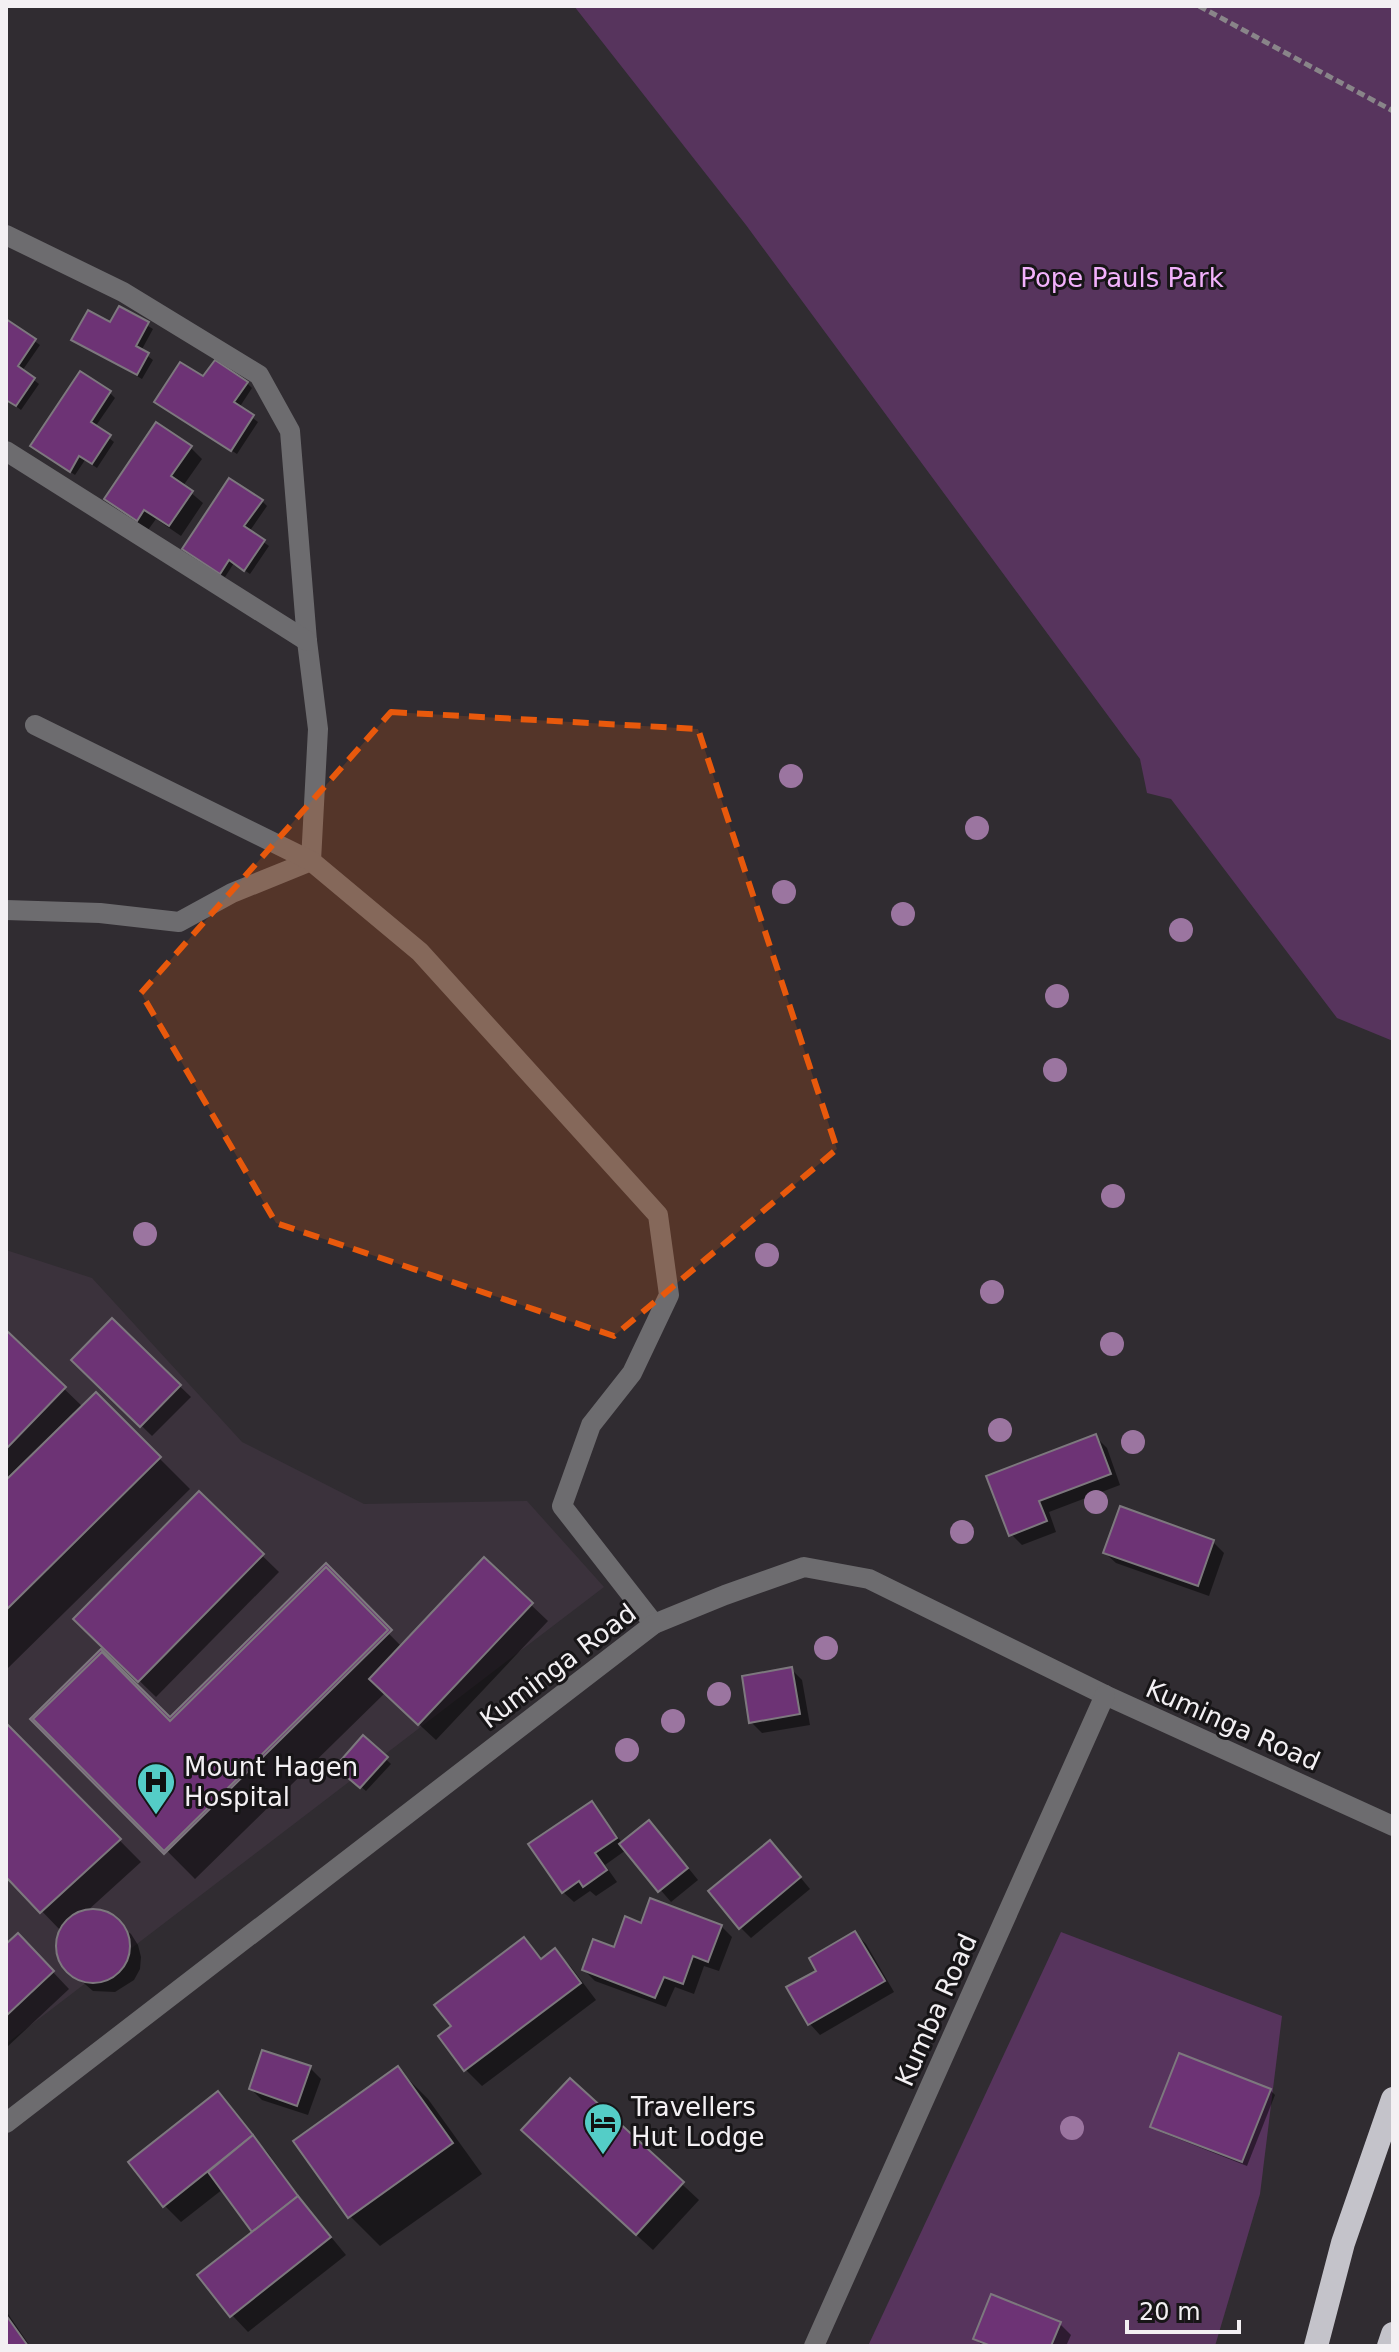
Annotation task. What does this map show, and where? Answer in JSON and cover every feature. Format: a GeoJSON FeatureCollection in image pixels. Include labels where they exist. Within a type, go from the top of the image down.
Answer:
{"type":"FeatureCollection","features":[{"type":"Feature","properties":{"kind":"highway"},"geometry":{"type":"LineString","coordinates":[[1316,2346],[1343,2243],[1393,2099]]}},
{"type":"Feature","properties":{"kind":"highway"},"geometry":{"type":"LineString","coordinates":[[1389,2346],[1393,2334]]}},
{"type":"Feature","properties":{"kind":"street"},"geometry":{"type":"LineString","coordinates":[[6,235],[123,292],[259,375],[290,431],[307,641],[318,729],[311,861]]}},
{"type":"Feature","properties":{"kind":"street"},"geometry":{"type":"LineString","coordinates":[[6,451],[307,641]]}},
{"type":"Feature","properties":{"kind":"street"},"geometry":{"type":"LineString","coordinates":[[35,725],[311,861],[420,952],[658,1215],[669,1295],[632,1373],[591,1425],[562,1506],[654,1624]]}},
{"type":"Feature","properties":{"kind":"street"},"geometry":{"type":"LineString","coordinates":[[6,910],[100,913],[179,922],[232,893],[311,861]]}},
{"type":"Feature","properties":{"kind":"street","name":"Kuminga Road"},"geometry":{"type":"LineString","coordinates":[[6,2123],[654,1624],[804,1567],[869,1579],[1105,1695],[1393,1826]]}},
{"type":"Feature","properties":{"kind":"street","name":"Kumba Road"},"geometry":{"type":"LineString","coordinates":[[814,2346],[1105,1695]]}},
{"type":"Feature","properties":{"kind":"path"},"geometry":{"type":"LineString","coordinates":[[1199,6],[1393,111]]}},
{"type":"Feature","properties":{"kind":"highlighted area"},"geometry":{"type":"Polygon","coordinates":[[[391,712],[698,729],[837,1149],[614,1336],[276,1223],[141,993],[391,712]]]}},
{"type":"Feature","properties":{"kind":"shaded area","name":"Mount Hagen Hospital"},"geometry":{"type":"Polygon","coordinates":[[[6,1250],[92,1278],[242,1442],[364,1504],[527,1501],[604,1587],[6,2044],[6,1250]]]}},
{"type":"Feature","properties":{"kind":"green space","name":"Pope Pauls Park"},"geometry":{"type":"Polygon","coordinates":[[[574,6],[1393,6],[1393,1041],[1337,1018],[1171,799],[1147,793],[1140,759],[746,225],[574,6]]]}},
{"type":"Feature","properties":{"kind":"green space"},"geometry":{"type":"Polygon","coordinates":[[[1061,1932],[1282,2016],[1260,2194],[1215,2346],[868,2346],[1061,1932]]]}},
{"type":"Feature","properties":{"kind":"building"},"geometry":{"type":"Polygon","coordinates":[[[119,306],[149,322],[136,346],[149,353],[137,375],[71,340],[88,310],[110,322],[119,306]]]}},
{"type":"Feature","properties":{"kind":"building"},"geometry":{"type":"Polygon","coordinates":[[[6,319],[36,339],[18,366],[35,378],[16,406],[6,400],[6,319]]]}},
{"type":"Feature","properties":{"kind":"building"},"geometry":{"type":"Polygon","coordinates":[[[215,360],[248,382],[234,402],[254,415],[231,451],[154,402],[180,362],[203,376],[215,360]]]}},
{"type":"Feature","properties":{"kind":"building"},"geometry":{"type":"Polygon","coordinates":[[[80,371],[111,391],[91,422],[111,435],[92,464],[79,456],[70,472],[30,446],[80,371]]]}},
{"type":"Feature","properties":{"kind":"building"},"geometry":{"type":"Polygon","coordinates":[[[156,422],[192,446],[171,476],[193,491],[169,526],[144,510],[137,521],[104,499],[156,422]]]}},
{"type":"Feature","properties":{"kind":"building"},"geometry":{"type":"Polygon","coordinates":[[[229,478],[263,500],[244,526],[265,540],[244,571],[229,560],[220,574],[182,549],[229,478]]]}},
{"type":"Feature","properties":{"kind":"building"},"geometry":{"type":"Polygon","coordinates":[[[112,1318],[181,1385],[140,1427],[71,1360],[112,1318]]]}},
{"type":"Feature","properties":{"kind":"building"},"geometry":{"type":"Polygon","coordinates":[[[6,1330],[66,1387],[6,1449],[6,1330]]]}},
{"type":"Feature","properties":{"kind":"building"},"geometry":{"type":"Polygon","coordinates":[[[96,1392],[161,1457],[6,1610],[6,1480],[96,1392]]]}},
{"type":"Feature","properties":{"kind":"building"},"geometry":{"type":"Polygon","coordinates":[[[1096,1434],[1111,1474],[1039,1501],[1047,1521],[1009,1536],[986,1476],[1096,1434]]]}},
{"type":"Feature","properties":{"kind":"building"},"geometry":{"type":"Polygon","coordinates":[[[199,1491],[264,1554],[138,1682],[73,1619],[199,1491]]]}},
{"type":"Feature","properties":{"kind":"building"},"geometry":{"type":"Polygon","coordinates":[[[1120,1506],[1214,1540],[1198,1586],[1103,1553],[1120,1506]]]}},
{"type":"Feature","properties":{"kind":"building"},"geometry":{"type":"Polygon","coordinates":[[[484,1557],[533,1603],[418,1725],[369,1679],[484,1557]]]}},
{"type":"Feature","properties":{"kind":"building"},"geometry":{"type":"Polygon","coordinates":[[[326,1563],[392,1630],[164,1854],[30,1719],[101,1649],[170,1717],[326,1563]]]}},
{"type":"Feature","properties":{"kind":"building"},"geometry":{"type":"Polygon","coordinates":[[[326,1567],[388,1630],[164,1851],[33,1719],[102,1652],[170,1721],[326,1567]]]}},
{"type":"Feature","properties":{"kind":"building"},"geometry":{"type":"Polygon","coordinates":[[[792,1667],[800,1714],[749,1723],[742,1676],[792,1667]]]}},
{"type":"Feature","properties":{"kind":"building"},"geometry":{"type":"Polygon","coordinates":[[[6,1723],[121,1839],[40,1913],[6,1877],[6,1723]]]}},
{"type":"Feature","properties":{"kind":"building"},"geometry":{"type":"Polygon","coordinates":[[[363,1735],[388,1757],[360,1788],[335,1767],[363,1735]]]}},
{"type":"Feature","properties":{"kind":"building"},"geometry":{"type":"Polygon","coordinates":[[[592,1801],[617,1838],[595,1853],[607,1870],[583,1887],[579,1881],[562,1893],[528,1844],[592,1801]]]}},
{"type":"Feature","properties":{"kind":"building"},"geometry":{"type":"Polygon","coordinates":[[[649,1820],[688,1868],[658,1892],[619,1844],[649,1820]]]}},
{"type":"Feature","properties":{"kind":"building"},"geometry":{"type":"Polygon","coordinates":[[[770,1840],[801,1877],[739,1929],[708,1891],[770,1840]]]}},
{"type":"Feature","properties":{"kind":"building"},"geometry":{"type":"Polygon","coordinates":[[[650,1898],[722,1925],[708,1962],[693,1956],[683,1984],[664,1977],[655,1998],[582,1970],[593,1939],[614,1947],[625,1916],[641,1923],[650,1898]]]}},
{"type":"Feature","properties":{"kind":"building"},"geometry":{"type":"Polygon","coordinates":[[[93,1909],[114,1915],[124,1925],[130,1946],[124,1967],[114,1977],[93,1983],[72,1977],[62,1967],[56,1946],[62,1925],[72,1915],[93,1909]]]}},
{"type":"Feature","properties":{"kind":"building"},"geometry":{"type":"Polygon","coordinates":[[[855,1931],[885,1981],[808,2025],[786,1987],[816,1971],[809,1958],[855,1931]]]}},
{"type":"Feature","properties":{"kind":"building"},"geometry":{"type":"Polygon","coordinates":[[[18,1933],[54,1971],[6,2016],[6,1944],[18,1933]]]}},
{"type":"Feature","properties":{"kind":"building"},"geometry":{"type":"Polygon","coordinates":[[[524,1937],[541,1959],[555,1948],[581,1983],[464,2071],[438,2036],[451,2026],[434,2005],[524,1937]]]}},
{"type":"Feature","properties":{"kind":"building"},"geometry":{"type":"Polygon","coordinates":[[[262,2050],[311,2066],[297,2106],[249,2089],[262,2050]]]}},
{"type":"Feature","properties":{"kind":"building"},"geometry":{"type":"Polygon","coordinates":[[[1179,2053],[1271,2089],[1242,2162],[1150,2127],[1179,2053]]]}},
{"type":"Feature","properties":{"kind":"building"},"geometry":{"type":"Polygon","coordinates":[[[398,2066],[453,2143],[348,2218],[293,2141],[398,2066]]]}},
{"type":"Feature","properties":{"kind":"building","name":"Travellers Hut Lodge"},"geometry":{"type":"Polygon","coordinates":[[[570,2078],[684,2182],[636,2235],[521,2130],[570,2078]]]}},
{"type":"Feature","properties":{"kind":"building"},"geometry":{"type":"Polygon","coordinates":[[[218,2091],[253,2135],[163,2207],[128,2162],[218,2091]]]}},
{"type":"Feature","properties":{"kind":"building"},"geometry":{"type":"Polygon","coordinates":[[[253,2135],[298,2196],[252,2232],[208,2172],[253,2135]]]}},
{"type":"Feature","properties":{"kind":"building"},"geometry":{"type":"Polygon","coordinates":[[[298,2196],[331,2237],[230,2317],[197,2275],[298,2196]]]}},
{"type":"Feature","properties":{"kind":"building"},"geometry":{"type":"Polygon","coordinates":[[[991,2294],[1061,2322],[1051,2346],[991,2346],[973,2339],[991,2294]]]}},
{"type":"Feature","properties":{"kind":"building"},"geometry":{"type":"Polygon","coordinates":[[[6,2315],[28,2346],[6,2346],[6,2315]]]}},
{"type":"Feature","properties":{"kind":"place","name":"Mount Hagen Hospital"},"geometry":{"type":"Point","coordinates":[156,1816]}},
{"type":"Feature","properties":{"kind":"place","name":"Travellers Hut Lodge"},"geometry":{"type":"Point","coordinates":[603,2156]}}]}
